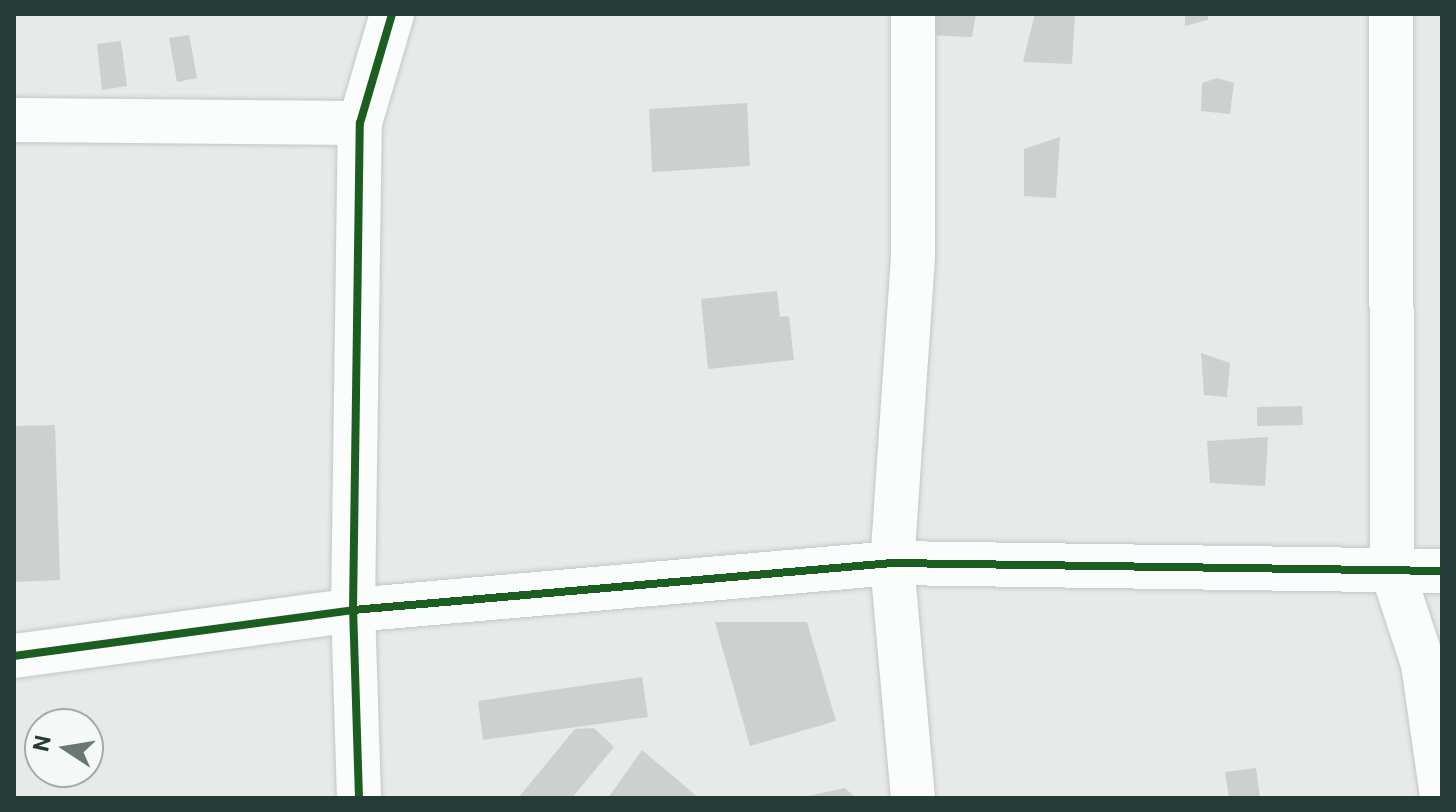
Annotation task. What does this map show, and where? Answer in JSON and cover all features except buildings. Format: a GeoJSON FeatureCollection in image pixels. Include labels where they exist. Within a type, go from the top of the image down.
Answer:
{"type":"FeatureCollection","features":[{"type":"Feature","properties":{"kind":"street"},"geometry":{"type":"LineString","coordinates":[[359,798],[353,610],[360,123],[392,14]]}},
{"type":"Feature","properties":{"kind":"street"},"geometry":{"type":"LineString","coordinates":[[913,14],[913,257],[892,563],[913,798]]}},
{"type":"Feature","properties":{"kind":"street"},"geometry":{"type":"LineString","coordinates":[[1391,14],[1392,570],[1423,664],[1442,796]]}},
{"type":"Feature","properties":{"kind":"street"},"geometry":{"type":"LineString","coordinates":[[14,120],[360,123]]}},
{"type":"Feature","properties":{"kind":"street"},"geometry":{"type":"LineString","coordinates":[[14,656],[353,610],[892,563],[1442,571]]}},
{"type":"Feature","properties":{"kind":"cycle path"},"geometry":{"type":"LineString","coordinates":[[359,798],[353,610],[360,123],[392,14]]}},
{"type":"Feature","properties":{"kind":"cycle path"},"geometry":{"type":"LineString","coordinates":[[14,656],[353,610],[892,563],[1442,571]]}}]}
